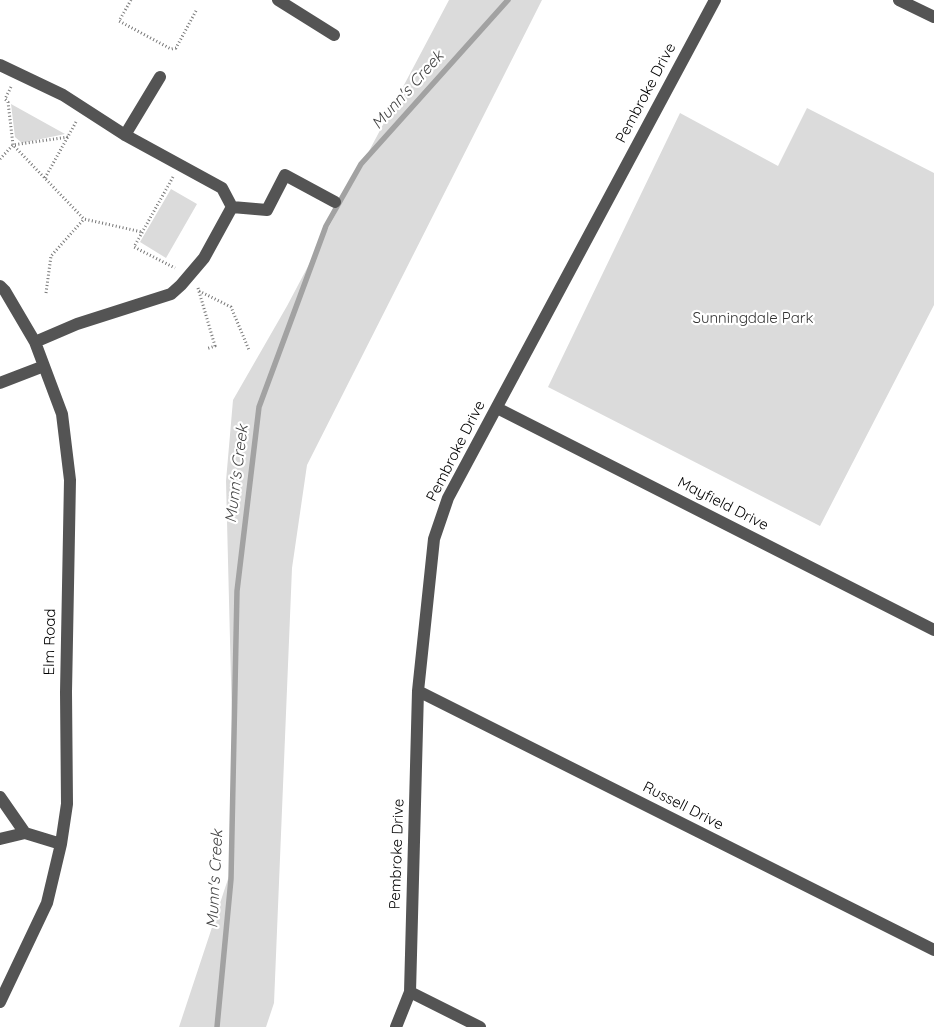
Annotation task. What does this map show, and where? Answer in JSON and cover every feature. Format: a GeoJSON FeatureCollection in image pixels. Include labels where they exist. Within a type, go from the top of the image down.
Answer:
{"type":"FeatureCollection","features":[{"type":"Feature","properties":{"kind":"street","name":"Pembroke Drive"},"geometry":{"type":"LineString","coordinates":[[396,1027],[410,992],[418,691],[434,539],[448,498],[715,0]]}},
{"type":"Feature","properties":{"kind":"street"},"geometry":{"type":"LineString","coordinates":[[899,0],[934,17]]}},
{"type":"Feature","properties":{"kind":"street"},"geometry":{"type":"LineString","coordinates":[[284,1],[334,36]]}},
{"type":"Feature","properties":{"kind":"street"},"geometry":{"type":"LineString","coordinates":[[0,65],[63,95],[124,135],[222,188],[232,207]]}},
{"type":"Feature","properties":{"kind":"street"},"geometry":{"type":"LineString","coordinates":[[124,135],[160,77]]}},
{"type":"Feature","properties":{"kind":"street"},"geometry":{"type":"LineString","coordinates":[[232,207],[266,210],[285,175],[335,202]]}},
{"type":"Feature","properties":{"kind":"street"},"geometry":{"type":"LineString","coordinates":[[34,342],[77,324],[171,294],[204,258],[232,207]]}},
{"type":"Feature","properties":{"kind":"street","name":"Elm Road"},"geometry":{"type":"LineString","coordinates":[[0,286],[6,292],[34,342],[62,414],[70,480],[66,692],[67,804],[47,903],[0,1002]]}},
{"type":"Feature","properties":{"kind":"street"},"geometry":{"type":"LineString","coordinates":[[0,383],[44,366]]}},
{"type":"Feature","properties":{"kind":"street","name":"Mayfield Drive"},"geometry":{"type":"LineString","coordinates":[[497,408],[934,630]]}},
{"type":"Feature","properties":{"kind":"street","name":"Russell Drive"},"geometry":{"type":"LineString","coordinates":[[418,691],[934,950]]}},
{"type":"Feature","properties":{"kind":"street"},"geometry":{"type":"LineString","coordinates":[[0,798],[25,833]]}},
{"type":"Feature","properties":{"kind":"street"},"geometry":{"type":"LineString","coordinates":[[0,839],[25,833],[60,844]]}},
{"type":"Feature","properties":{"kind":"street"},"geometry":{"type":"LineString","coordinates":[[410,992],[480,1027]]}},
{"type":"Feature","properties":{"kind":"path"},"geometry":{"type":"LineString","coordinates":[[131,0],[119,20],[171,49],[176,48],[197,9]]}},
{"type":"Feature","properties":{"kind":"path"},"geometry":{"type":"LineString","coordinates":[[18,74],[4,99],[8,102],[13,145],[84,219],[142,232]]}},
{"type":"Feature","properties":{"kind":"path"},"geometry":{"type":"LineString","coordinates":[[45,178],[84,109]]}},
{"type":"Feature","properties":{"kind":"path"},"geometry":{"type":"LineString","coordinates":[[0,159],[13,145],[68,137]]}},
{"type":"Feature","properties":{"kind":"path"},"geometry":{"type":"LineString","coordinates":[[180,165],[134,247],[191,273],[199,290],[215,346],[206,349]]}},
{"type":"Feature","properties":{"kind":"path"},"geometry":{"type":"LineString","coordinates":[[46,293],[51,256],[84,219]]}},
{"type":"Feature","properties":{"kind":"path"},"geometry":{"type":"LineString","coordinates":[[199,290],[232,307],[249,350]]}},
{"type":"Feature","properties":{"kind":"green space"},"geometry":{"type":"Polygon","coordinates":[[[449,0],[542,0],[307,465],[292,568],[274,1003],[266,1027],[179,1027],[230,873],[233,760],[226,481],[233,400],[287,306],[449,0]]]}},
{"type":"Feature","properties":{"kind":"green space"},"geometry":{"type":"Polygon","coordinates":[[[11,104],[65,134],[22,143],[15,137],[11,104]]]}},
{"type":"Feature","properties":{"kind":"green space","name":"Sunningdale Park"},"geometry":{"type":"Polygon","coordinates":[[[807,108],[934,173],[934,305],[820,526],[548,387],[680,113],[778,166],[807,108]]]}},
{"type":"Feature","properties":{"kind":"green space"},"geometry":{"type":"Polygon","coordinates":[[[171,189],[197,204],[166,258],[140,242],[171,189]]]}},
{"type":"Feature","properties":{"kind":"waterway","name":"Munn's Creek"},"geometry":{"type":"LineString","coordinates":[[217,1027],[231,879],[237,591],[259,407],[326,226],[361,164],[508,0]]}}]}
